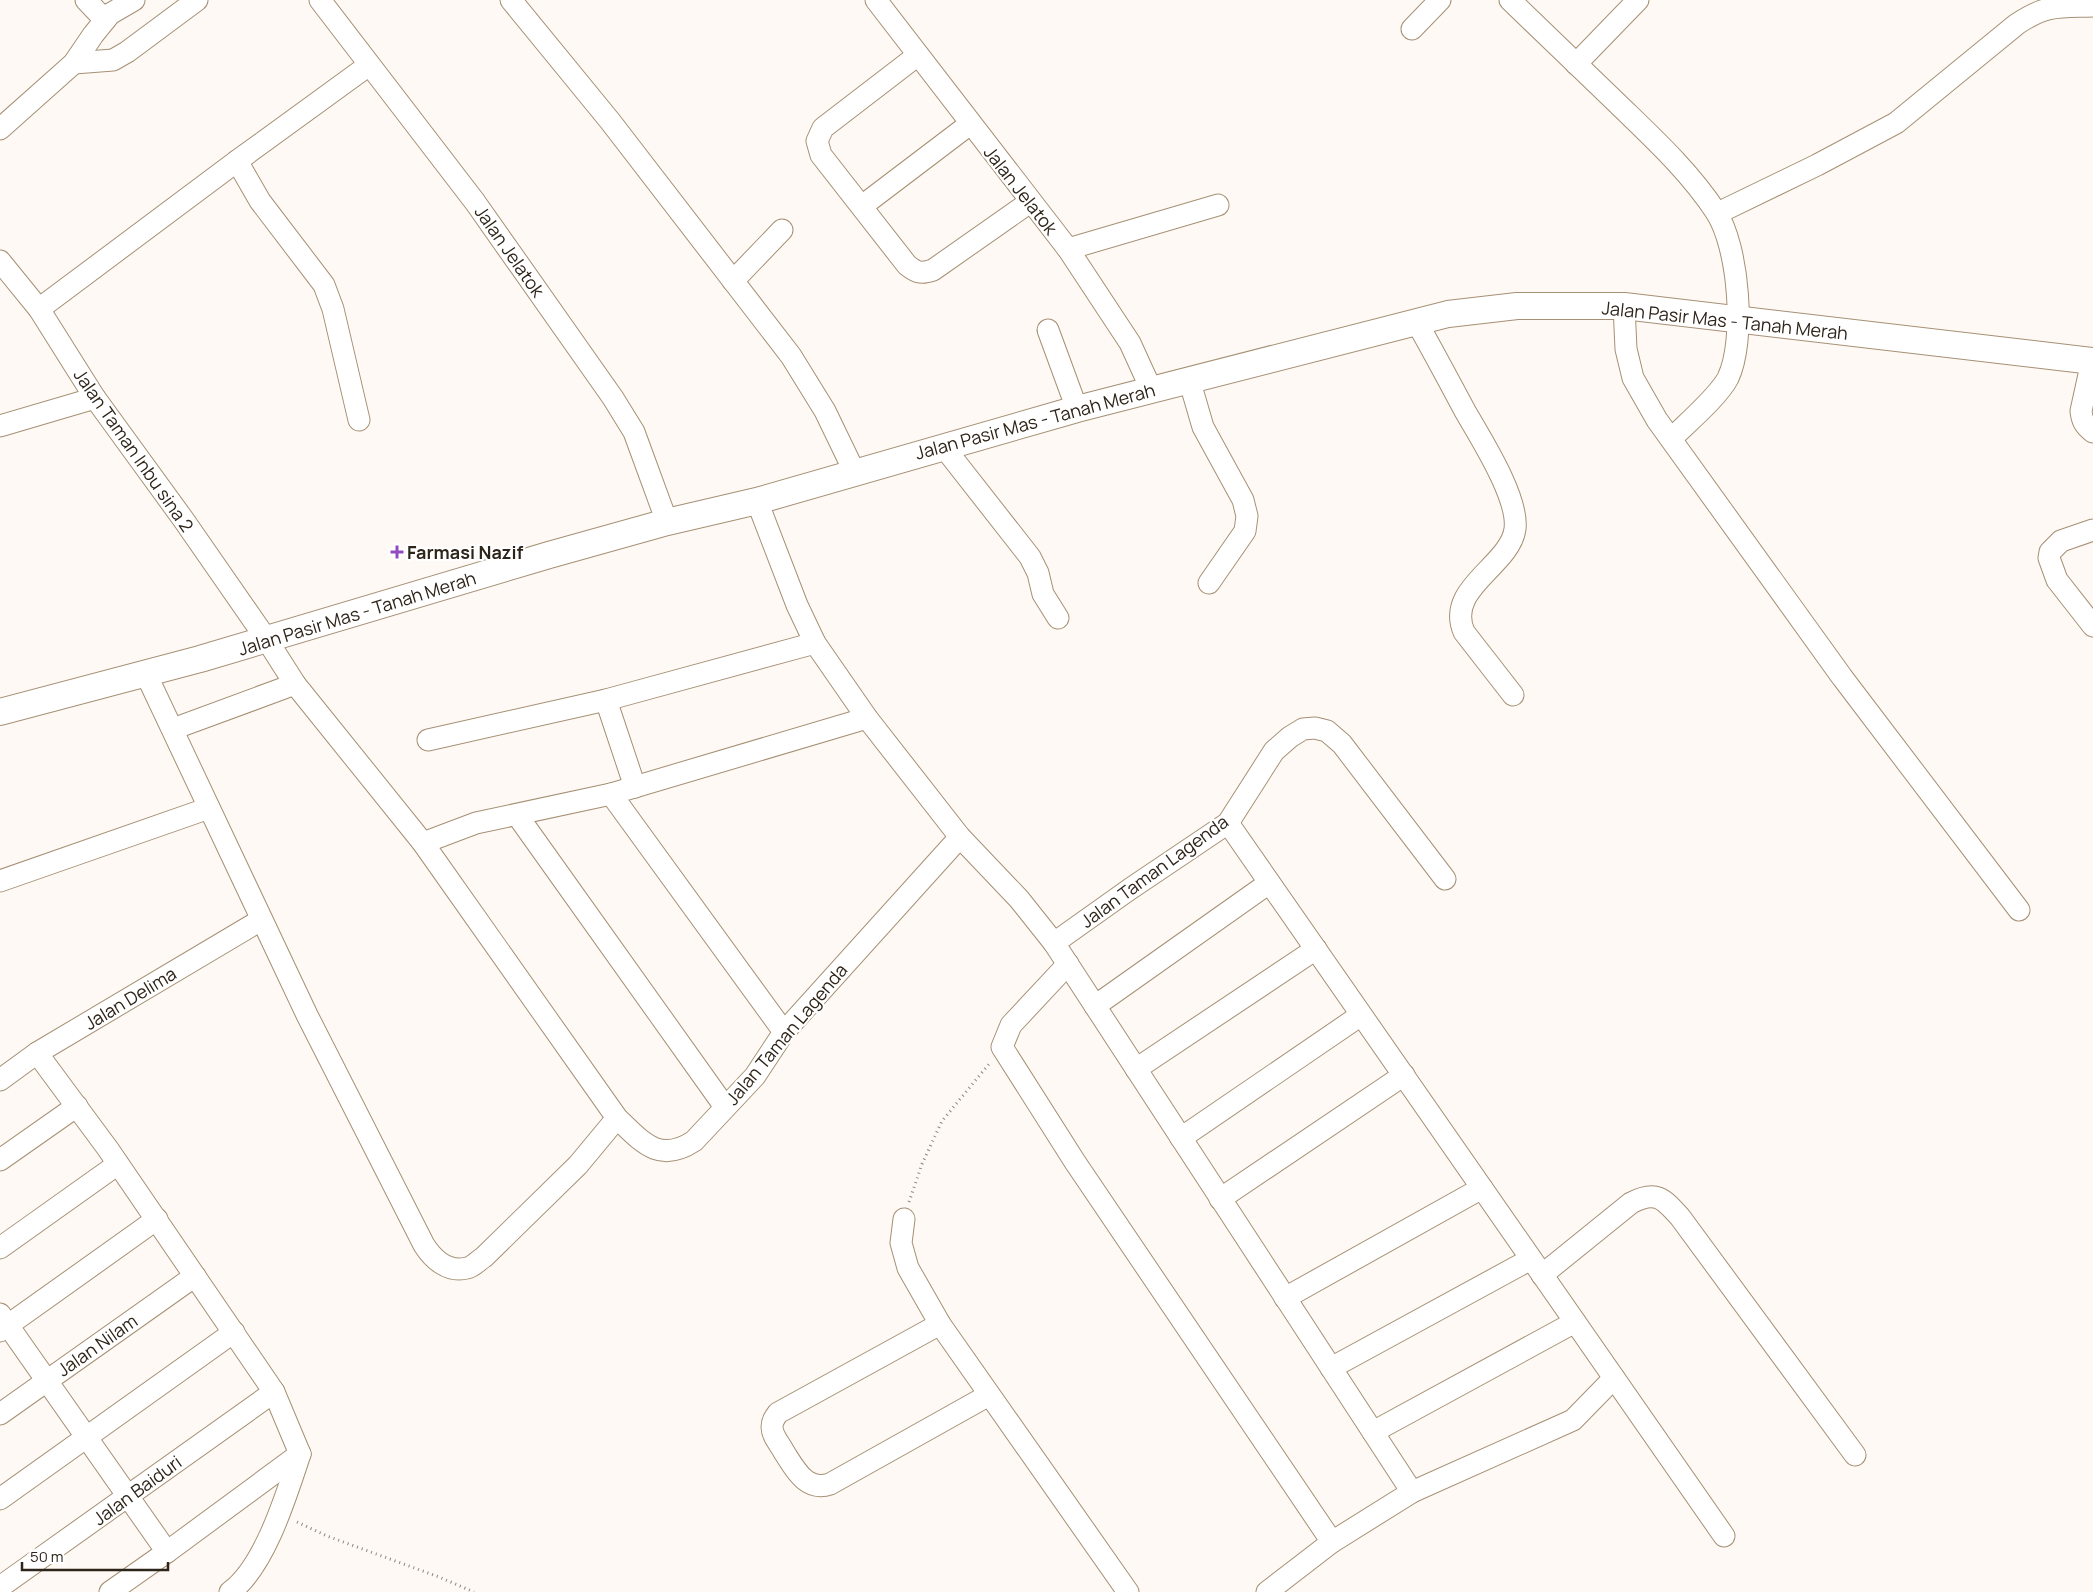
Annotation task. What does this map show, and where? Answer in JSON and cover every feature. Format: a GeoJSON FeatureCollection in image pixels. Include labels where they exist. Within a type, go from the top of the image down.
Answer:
{"type":"FeatureCollection","features":[{"type":"Feature","properties":{"kind":"main road","name":"Jalan Pasir Mas - Tanah Merah"},"geometry":{"type":"LineString","coordinates":[[0,712],[267,640],[539,558],[667,522],[757,501],[854,471],[1077,409],[1448,314],[1517,306],[1624,306],[2093,361]]}},
{"type":"Feature","properties":{"kind":"street"},"geometry":{"type":"LineString","coordinates":[[86,0],[104,20]]}},
{"type":"Feature","properties":{"kind":"street"},"geometry":{"type":"LineString","coordinates":[[0,129],[74,63],[110,14],[134,0]]}},
{"type":"Feature","properties":{"kind":"street"},"geometry":{"type":"LineString","coordinates":[[74,63],[112,60],[127,52],[197,0]]}},
{"type":"Feature","properties":{"kind":"street","name":"Jalan Jelatok"},"geometry":{"type":"LineString","coordinates":[[320,0],[475,202],[614,398],[634,432],[667,522]]}},
{"type":"Feature","properties":{"kind":"street"},"geometry":{"type":"LineString","coordinates":[[511,0],[610,121],[791,356],[825,411],[854,471]]}},
{"type":"Feature","properties":{"kind":"street","name":"Jalan Jelatok"},"geometry":{"type":"LineString","coordinates":[[876,0],[1068,249],[1130,343],[1151,389]]}},
{"type":"Feature","properties":{"kind":"street"},"geometry":{"type":"LineString","coordinates":[[1412,29],[1440,0]]}},
{"type":"Feature","properties":{"kind":"street"},"geometry":{"type":"LineString","coordinates":[[1510,0],[1655,140],[1699,188],[1718,213],[1731,252],[1740,321],[1728,378],[1714,396],[1671,439]]}},
{"type":"Feature","properties":{"kind":"street"},"geometry":{"type":"LineString","coordinates":[[1576,64],[1638,0]]}},
{"type":"Feature","properties":{"kind":"street"},"geometry":{"type":"LineString","coordinates":[[1718,213],[1817,165],[1896,123],[2017,24],[2036,12],[2056,7],[2093,6]]}},
{"type":"Feature","properties":{"kind":"street"},"geometry":{"type":"LineString","coordinates":[[918,54],[823,128],[817,141],[821,155],[907,265],[915,272],[923,274],[933,270],[1030,202]]}},
{"type":"Feature","properties":{"kind":"street"},"geometry":{"type":"LineString","coordinates":[[39,309],[237,161],[369,66]]}},
{"type":"Feature","properties":{"kind":"street"},"geometry":{"type":"LineString","coordinates":[[862,206],[970,124]]}},
{"type":"Feature","properties":{"kind":"street"},"geometry":{"type":"LineString","coordinates":[[237,161],[260,201],[324,284],[333,310],[359,420]]}},
{"type":"Feature","properties":{"kind":"street"},"geometry":{"type":"LineString","coordinates":[[1068,249],[1218,205]]}},
{"type":"Feature","properties":{"kind":"street"},"geometry":{"type":"LineString","coordinates":[[733,280],[782,230]]}},
{"type":"Feature","properties":{"kind":"street","name":"Jalan Taman Inbu sina 2"},"geometry":{"type":"LineString","coordinates":[[0,261],[39,309],[95,398],[183,519],[267,640],[295,684],[423,843]]}},
{"type":"Feature","properties":{"kind":"street"},"geometry":{"type":"LineString","coordinates":[[1624,306],[1626,349],[1633,378],[1646,403],[1842,677],[2019,910]]}},
{"type":"Feature","properties":{"kind":"street"},"geometry":{"type":"LineString","coordinates":[[1416,321],[1498,471],[1511,503],[1515,529],[1511,541],[1470,591],[1460,610],[1459,621],[1464,632],[1513,694]]}},
{"type":"Feature","properties":{"kind":"street"},"geometry":{"type":"LineString","coordinates":[[1048,330],[1077,409]]}},
{"type":"Feature","properties":{"kind":"street"},"geometry":{"type":"LineString","coordinates":[[2093,361],[2081,411],[2082,419],[2087,428],[2093,432]]}},
{"type":"Feature","properties":{"kind":"street"},"geometry":{"type":"LineString","coordinates":[[1189,379],[1203,427],[1243,500],[1247,516],[1245,531],[1209,582]]}},
{"type":"Feature","properties":{"kind":"street"},"geometry":{"type":"LineString","coordinates":[[0,426],[95,398]]}},
{"type":"Feature","properties":{"kind":"street"},"geometry":{"type":"LineString","coordinates":[[943,446],[1030,557],[1038,573],[1043,594],[1058,618]]}},
{"type":"Feature","properties":{"kind":"street"},"geometry":{"type":"LineString","coordinates":[[757,501],[797,605],[815,643],[867,718],[960,837],[1019,898],[1054,943],[1412,1492]]}},
{"type":"Feature","properties":{"kind":"street"},"geometry":{"type":"LineString","coordinates":[[2093,530],[2061,542],[2050,552],[2049,558],[2057,580],[2093,626]]}},
{"type":"Feature","properties":{"kind":"street"},"geometry":{"type":"LineString","coordinates":[[428,740],[606,700],[815,643]]}},
{"type":"Feature","properties":{"kind":"street"},"geometry":{"type":"LineString","coordinates":[[146,674],[307,1016],[431,1256],[441,1264],[453,1269],[468,1268],[484,1257],[578,1165],[617,1118]]}},
{"type":"Feature","properties":{"kind":"street"},"geometry":{"type":"LineString","coordinates":[[173,729],[295,684]]}},
{"type":"Feature","properties":{"kind":"street"},"geometry":{"type":"LineString","coordinates":[[606,700],[634,787]]}},
{"type":"Feature","properties":{"kind":"street"},"geometry":{"type":"LineString","coordinates":[[423,843],[476,823],[611,794],[867,718]]}},
{"type":"Feature","properties":{"kind":"street","name":"Jalan Taman Lagenda"},"geometry":{"type":"LineString","coordinates":[[1054,943],[1228,823],[1274,752],[1303,729],[1315,728],[1327,731],[1342,744],[1445,879]]}},
{"type":"Feature","properties":{"kind":"street"},"geometry":{"type":"LineString","coordinates":[[611,794],[784,1032]]}},
{"type":"Feature","properties":{"kind":"street"},"geometry":{"type":"LineString","coordinates":[[0,881],[209,808]]}},
{"type":"Feature","properties":{"kind":"street"},"geometry":{"type":"LineString","coordinates":[[518,815],[725,1107]]}},
{"type":"Feature","properties":{"kind":"street"},"geometry":{"type":"LineString","coordinates":[[1228,823],[1724,1536]]}},
{"type":"Feature","properties":{"kind":"street","name":"Jalan Taman Lagenda"},"geometry":{"type":"LineString","coordinates":[[423,843],[617,1118],[643,1143],[656,1150],[672,1151],[682,1149],[694,1141],[755,1076],[784,1032],[960,837]]}},
{"type":"Feature","properties":{"kind":"street"},"geometry":{"type":"LineString","coordinates":[[1095,1006],[1269,883]]}},
{"type":"Feature","properties":{"kind":"street","name":"Jalan Delima"},"geometry":{"type":"LineString","coordinates":[[0,1080],[37,1053],[262,920]]}},
{"type":"Feature","properties":{"kind":"street"},"geometry":{"type":"LineString","coordinates":[[1136,1069],[1316,949]]}},
{"type":"Feature","properties":{"kind":"street"},"geometry":{"type":"LineString","coordinates":[[1068,964],[1011,1025],[1002,1047],[1075,1162],[1332,1542]]}},
{"type":"Feature","properties":{"kind":"street"},"geometry":{"type":"LineString","coordinates":[[1181,1138],[1362,1015]]}},
{"type":"Feature","properties":{"kind":"street"},"geometry":{"type":"LineString","coordinates":[[37,1053],[118,1164],[274,1392],[300,1454],[280,1515],[255,1563],[230,1592]]}},
{"type":"Feature","properties":{"kind":"street"},"geometry":{"type":"LineString","coordinates":[[1220,1199],[1404,1075]]}},
{"type":"Feature","properties":{"kind":"street"},"geometry":{"type":"LineString","coordinates":[[0,1160],[77,1106]]}},
{"type":"Feature","properties":{"kind":"street"},"geometry":{"type":"LineString","coordinates":[[0,1248],[118,1164]]}},
{"type":"Feature","properties":{"kind":"street"},"geometry":{"type":"LineString","coordinates":[[1285,1298],[1482,1188]]}},
{"type":"Feature","properties":{"kind":"street"},"geometry":{"type":"LineString","coordinates":[[1331,1368],[1537,1267],[1631,1203],[1643,1197],[1655,1196],[1666,1201],[1686,1225],[1855,1455]]}},
{"type":"Feature","properties":{"kind":"street"},"geometry":{"type":"LineString","coordinates":[[156,1219],[3,1323],[47,1381],[85,1438],[167,1552]]}},
{"type":"Feature","properties":{"kind":"street"},"geometry":{"type":"LineString","coordinates":[[904,1219],[901,1243],[908,1268],[940,1324],[1128,1592]]}},
{"type":"Feature","properties":{"kind":"street","name":"Jalan Nilam"},"geometry":{"type":"LineString","coordinates":[[0,1414],[195,1276]]}},
{"type":"Feature","properties":{"kind":"street"},"geometry":{"type":"LineString","coordinates":[[1373,1432],[1575,1322]]}},
{"type":"Feature","properties":{"kind":"street"},"geometry":{"type":"LineString","coordinates":[[940,1324],[778,1413],[772,1426],[774,1435],[799,1476],[813,1485],[822,1487],[830,1484],[989,1395]]}},
{"type":"Feature","properties":{"kind":"street"},"geometry":{"type":"LineString","coordinates":[[0,1499],[234,1332]]}},
{"type":"Feature","properties":{"kind":"street"},"geometry":{"type":"LineString","coordinates":[[1267,1592],[1332,1542],[1412,1492],[1573,1420],[1614,1378]]}},
{"type":"Feature","properties":{"kind":"street","name":"Jalan Baiduri"},"geometry":{"type":"LineString","coordinates":[[0,1588],[274,1392]]}},
{"type":"Feature","properties":{"kind":"street"},"geometry":{"type":"LineString","coordinates":[[110,1592],[300,1454]]}},
{"type":"Feature","properties":{"kind":"path"},"geometry":{"type":"LineString","coordinates":[[904,1219],[922,1164],[942,1121],[1002,1047]]}},
{"type":"Feature","properties":{"kind":"path"},"geometry":{"type":"LineString","coordinates":[[280,1515],[327,1536],[439,1577],[474,1592]]}},
{"type":"Feature","properties":{"kind":"place","name":"Farmasi Nazif"},"geometry":{"type":"Point","coordinates":[397,552]}}]}
